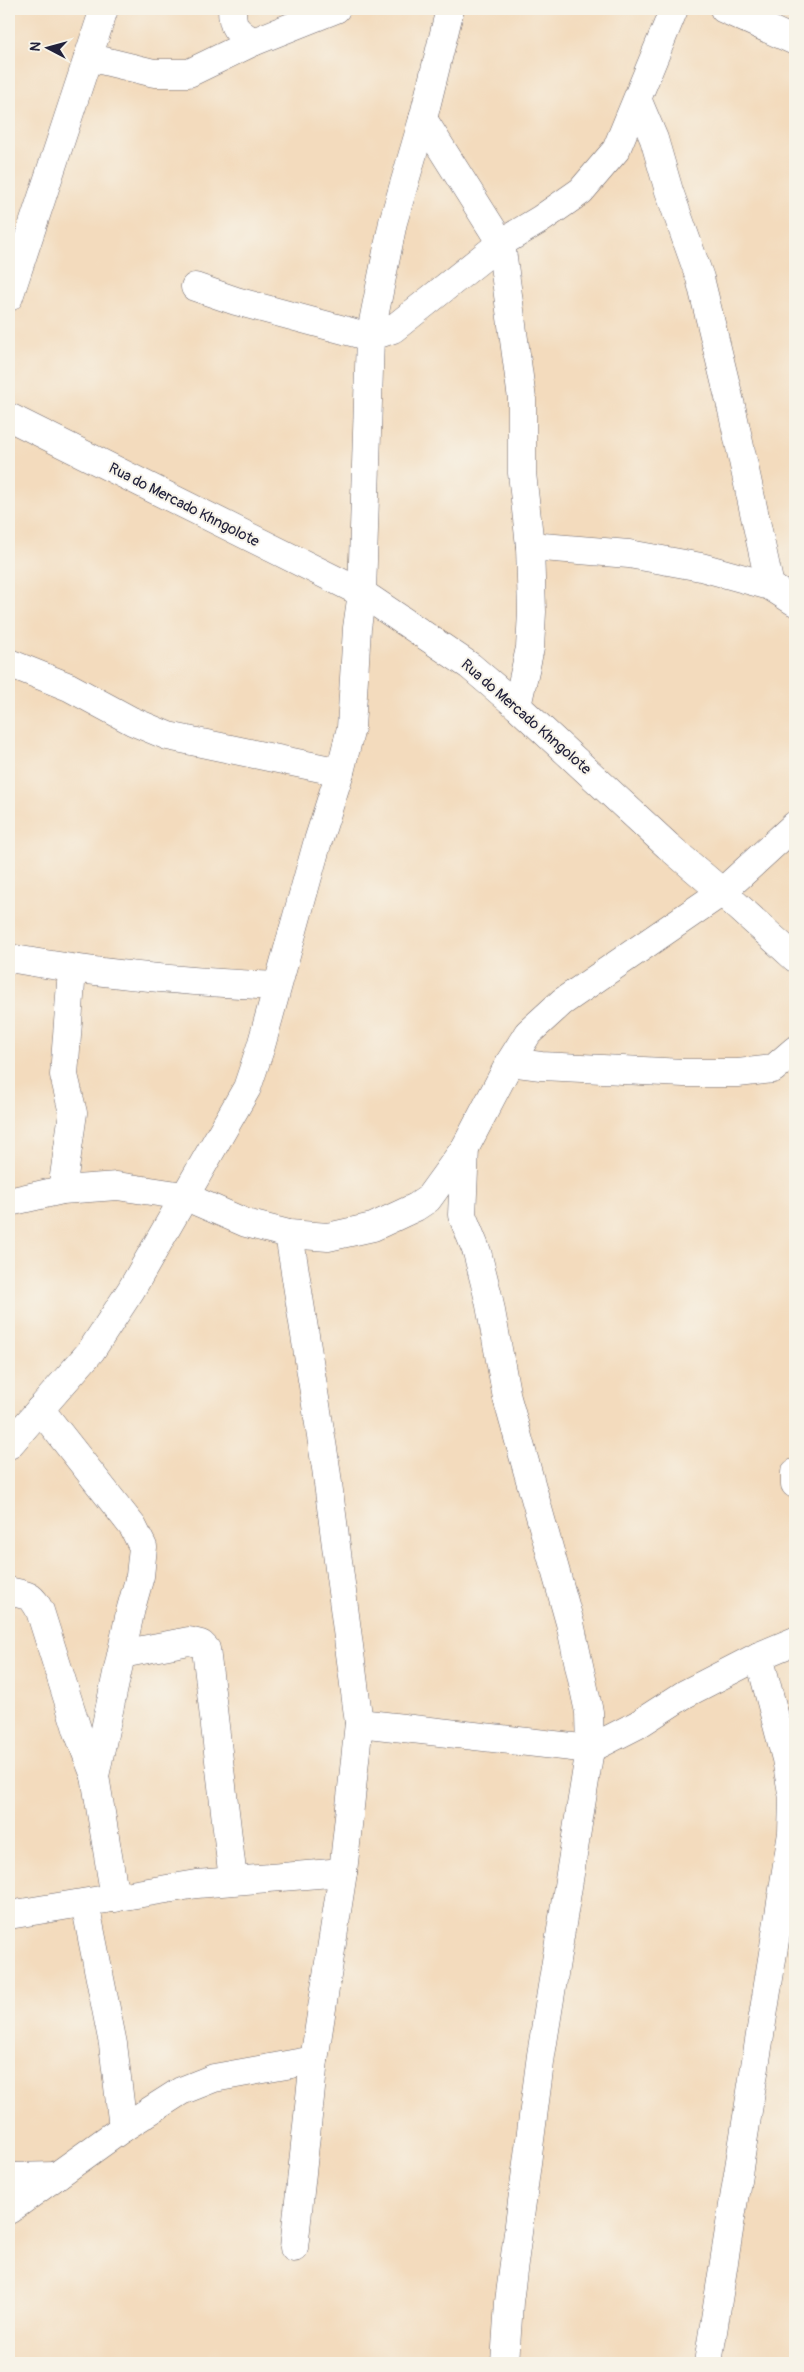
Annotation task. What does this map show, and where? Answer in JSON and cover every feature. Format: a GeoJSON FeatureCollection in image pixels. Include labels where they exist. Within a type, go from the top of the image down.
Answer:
{"type":"FeatureCollection","features":[{"type":"Feature","properties":{"kind":"street"},"geometry":{"type":"LineString","coordinates":[[9,297],[104,9]]}},
{"type":"Feature","properties":{"kind":"street"},"geometry":{"type":"LineString","coordinates":[[232,9],[232,23],[238,32],[253,42]]}},
{"type":"Feature","properties":{"kind":"street"},"geometry":{"type":"LineString","coordinates":[[88,57],[154,73],[188,72],[253,42],[336,9]]}},
{"type":"Feature","properties":{"kind":"street"},"geometry":{"type":"LineString","coordinates":[[9,1444],[91,1351],[131,1290],[224,1130],[246,1088],[261,1046],[351,728],[357,628],[362,593],[370,337],[393,222],[423,119],[450,9]]}},
{"type":"Feature","properties":{"kind":"street"},"geometry":{"type":"LineString","coordinates":[[195,287],[236,301],[370,337],[393,329],[500,242],[541,220],[581,191],[616,150],[638,101],[674,9]]}},
{"type":"Feature","properties":{"kind":"street"},"geometry":{"type":"LineString","coordinates":[[724,9],[795,41]]}},
{"type":"Feature","properties":{"kind":"street"},"geometry":{"type":"LineString","coordinates":[[638,101],[654,139],[669,191],[700,278],[770,586]]}},
{"type":"Feature","properties":{"kind":"street"},"geometry":{"type":"LineString","coordinates":[[423,119],[500,242],[522,399],[522,473],[530,546],[532,612],[530,648],[517,706]]}},
{"type":"Feature","properties":{"kind":"street","name":"Rua do Mercado Khngolote"},"geometry":{"type":"LineString","coordinates":[[9,417],[362,593],[470,666],[517,706],[668,846],[795,958]]}},
{"type":"Feature","properties":{"kind":"street"},"geometry":{"type":"LineString","coordinates":[[530,546],[629,554],[701,567],[770,586],[795,602]]}},
{"type":"Feature","properties":{"kind":"street"},"geometry":{"type":"LineString","coordinates":[[9,662],[69,687],[132,721],[168,736],[340,772]]}},
{"type":"Feature","properties":{"kind":"street"},"geometry":{"type":"LineString","coordinates":[[9,1202],[62,1190],[118,1186],[184,1196],[246,1223],[289,1234],[328,1237],[373,1227],[416,1207],[428,1199],[465,1148],[510,1062],[528,1033],[562,1002],[722,892],[795,825]]}},
{"type":"Feature","properties":{"kind":"street"},"geometry":{"type":"LineString","coordinates":[[9,958],[72,970],[161,980],[277,986]]}},
{"type":"Feature","properties":{"kind":"street"},"geometry":{"type":"LineString","coordinates":[[62,1190],[73,1113],[64,1075],[72,970]]}},
{"type":"Feature","properties":{"kind":"street"},"geometry":{"type":"LineString","coordinates":[[510,1062],[541,1066],[646,1072],[738,1073],[773,1069],[795,1050]]}},
{"type":"Feature","properties":{"kind":"street"},"geometry":{"type":"LineString","coordinates":[[465,1148],[462,1215],[477,1252],[489,1300],[506,1398],[570,1623],[589,1712],[590,1750],[541,2055],[509,2302],[505,2363]]}},
{"type":"Feature","properties":{"kind":"street"},"geometry":{"type":"LineString","coordinates":[[428,1199],[462,1215]]}},
{"type":"Feature","properties":{"kind":"street"},"geometry":{"type":"LineString","coordinates":[[289,1234],[326,1468],[359,1723],[342,1872],[314,2060],[294,2248]]}},
{"type":"Feature","properties":{"kind":"street"},"geometry":{"type":"LineString","coordinates":[[40,1409],[133,1528],[143,1547],[140,1576],[95,1776]]}},
{"type":"Feature","properties":{"kind":"street"},"geometry":{"type":"LineString","coordinates":[[795,1472],[795,1484]]}},
{"type":"Feature","properties":{"kind":"street"},"geometry":{"type":"LineString","coordinates":[[9,1591],[27,1594],[34,1599],[37,1605],[78,1732],[95,1776],[116,1898]]}},
{"type":"Feature","properties":{"kind":"street"},"geometry":{"type":"LineString","coordinates":[[359,1723],[590,1750],[637,1725],[685,1694],[759,1656],[795,1641]]}},
{"type":"Feature","properties":{"kind":"street"},"geometry":{"type":"LineString","coordinates":[[122,1654],[189,1642],[201,1644],[206,1649],[233,1880]]}},
{"type":"Feature","properties":{"kind":"street"},"geometry":{"type":"LineString","coordinates":[[708,2363],[792,1833],[791,1788],[759,1656]]}},
{"type":"Feature","properties":{"kind":"street"},"geometry":{"type":"LineString","coordinates":[[9,1915],[233,1880],[342,1872]]}},
{"type":"Feature","properties":{"kind":"street"},"geometry":{"type":"LineString","coordinates":[[85,1902],[113,2044],[123,2128]]}},
{"type":"Feature","properties":{"kind":"street"},"geometry":{"type":"LineString","coordinates":[[9,2210],[123,2128],[181,2091],[214,2078],[314,2060]]}},
{"type":"Feature","properties":{"kind":"street"},"geometry":{"type":"LineString","coordinates":[[9,2177],[56,2176]]}}]}
